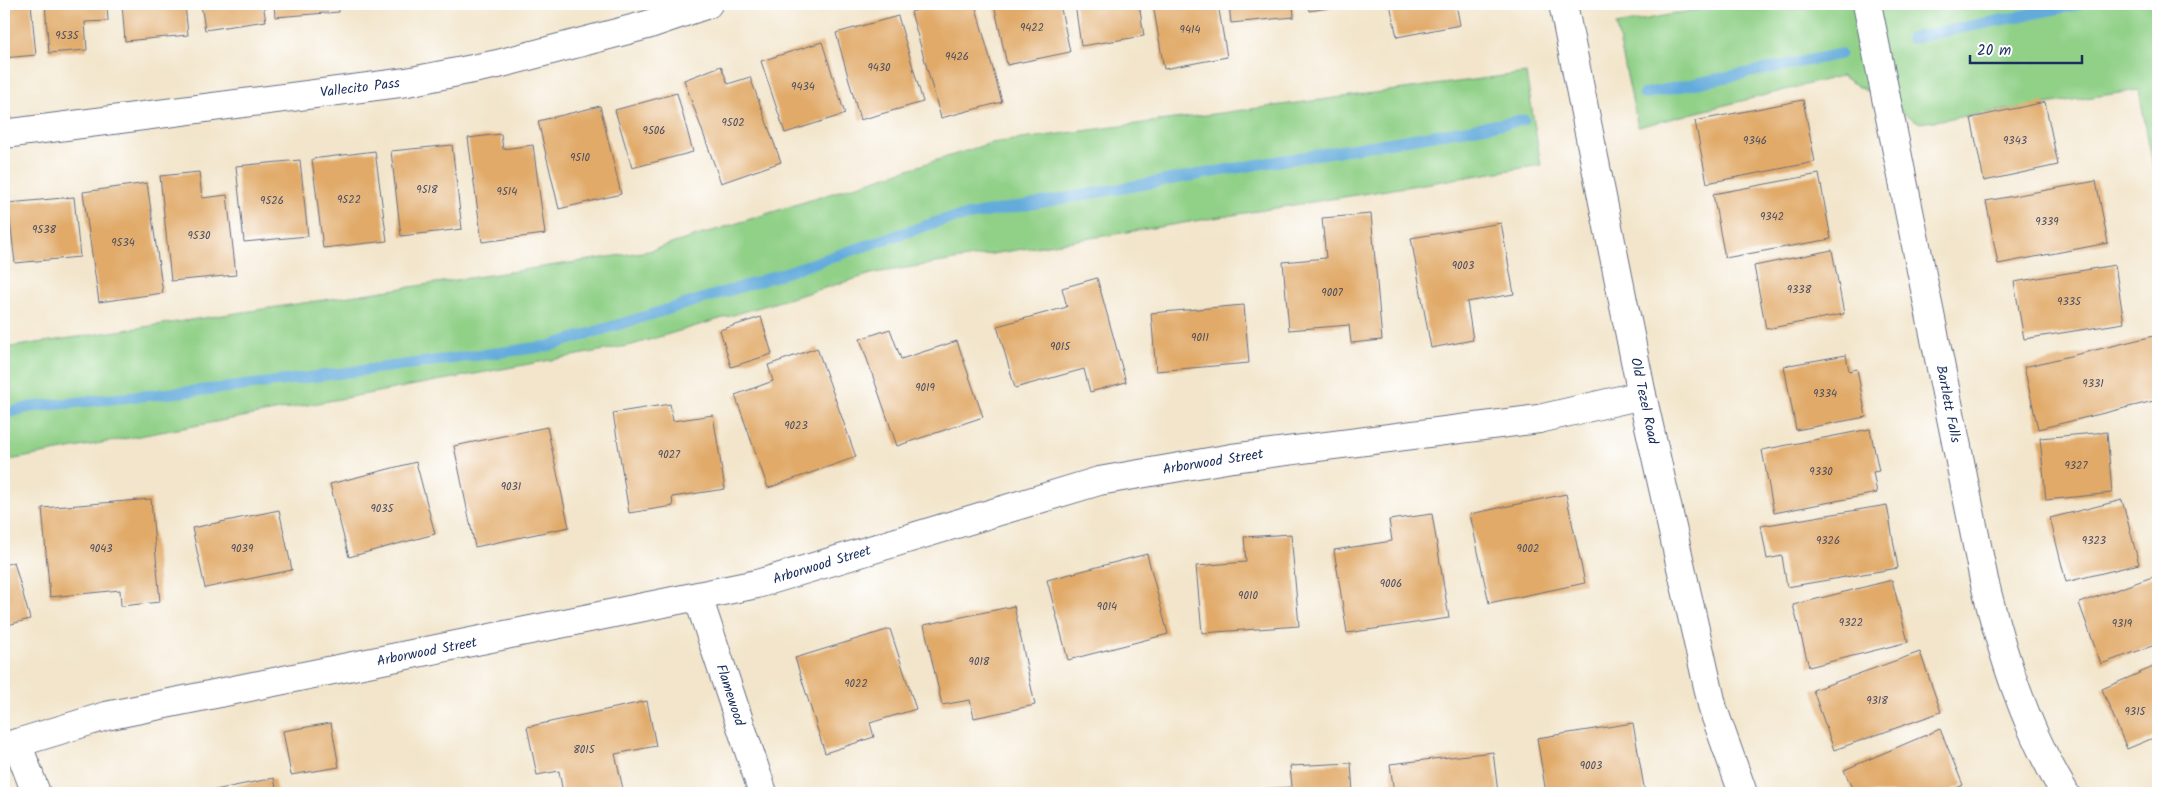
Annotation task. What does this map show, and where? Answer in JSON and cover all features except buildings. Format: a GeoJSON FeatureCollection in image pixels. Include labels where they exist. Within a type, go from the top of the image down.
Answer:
{"type":"FeatureCollection","features":[{"type":"Feature","properties":{"kind":"street","name":"Vallecito Pass"},"geometry":{"type":"LineString","coordinates":[[4,134],[416,80],[498,64],[646,25],[708,4]]}},
{"type":"Feature","properties":{"kind":"street","name":"Old Tezel Road"},"geometry":{"type":"LineString","coordinates":[[1563,4],[1642,395],[1713,709],[1743,793]]}},
{"type":"Feature","properties":{"kind":"street","name":"Bartlett Falls"},"geometry":{"type":"LineString","coordinates":[[1867,4],[1984,580],[2000,644],[2037,741],[2065,793]]}},
{"type":"Feature","properties":{"kind":"street","name":"Arborwood Street"},"geometry":{"type":"LineString","coordinates":[[10,745],[106,716],[698,598],[757,584],[1099,482],[1232,458],[1539,419],[1642,395]]}},
{"type":"Feature","properties":{"kind":"street","name":"Flamewood"},"geometry":{"type":"LineString","coordinates":[[698,598],[763,793]]}},
{"type":"Feature","properties":{"kind":"street"},"geometry":{"type":"LineString","coordinates":[[10,745],[36,793]]}},
{"type":"Feature","properties":{"kind":"green space"},"geometry":{"type":"Polygon","coordinates":[[[1726,4],[2158,4],[2158,194],[2139,90],[1920,123],[1841,76],[1638,127],[1616,25],[1726,4]]]}},
{"type":"Feature","properties":{"kind":"green space"},"geometry":{"type":"Polygon","coordinates":[[[1526,73],[1541,165],[875,273],[632,345],[4,461],[4,348],[649,251],[991,143],[1526,73]]]}},
{"type":"Feature","properties":{"kind":"waterway"},"geometry":{"type":"LineString","coordinates":[[1911,38],[2081,4]]}},
{"type":"Feature","properties":{"kind":"waterway"},"geometry":{"type":"LineString","coordinates":[[1644,94],[1840,54]]}},
{"type":"Feature","properties":{"kind":"waterway"},"geometry":{"type":"LineString","coordinates":[[4,414],[30,407],[234,387],[549,346],[760,281],[943,220],[1207,173],[1524,120]]}}]}
